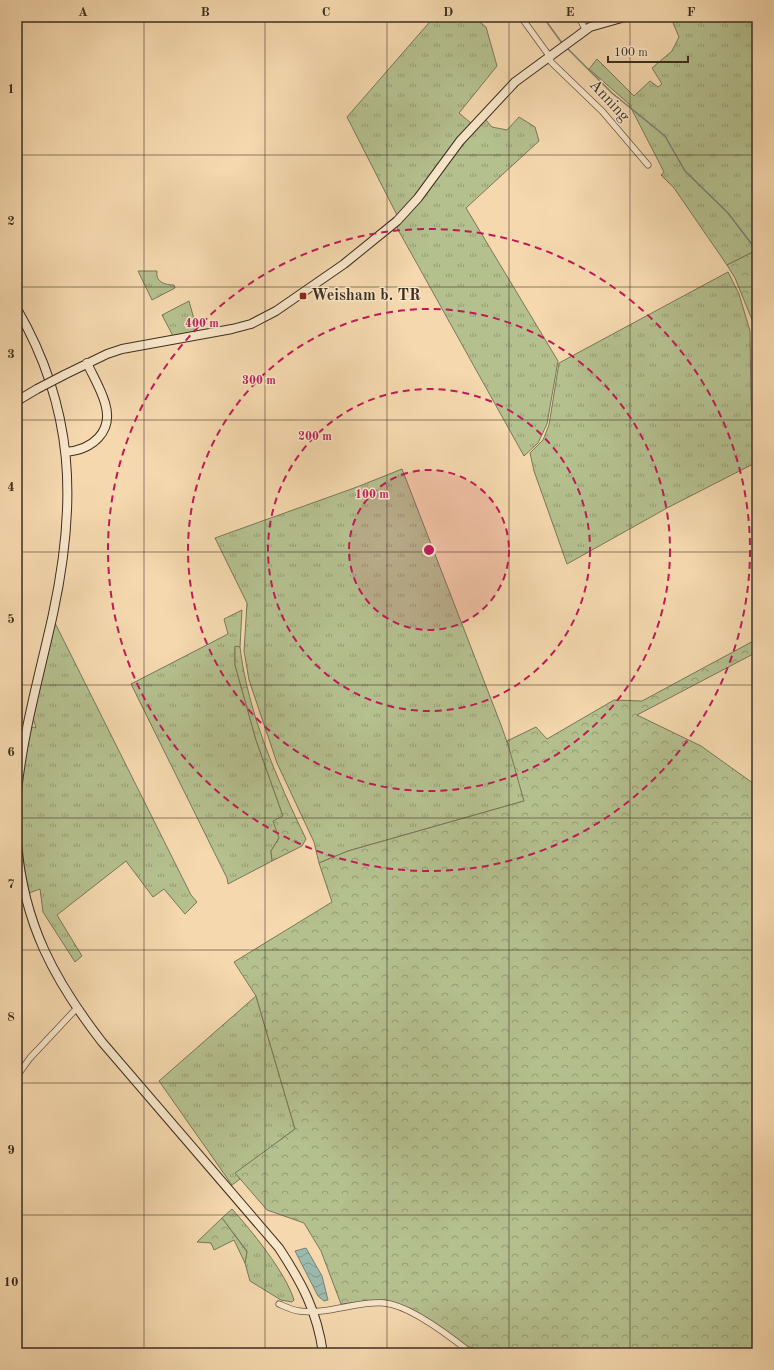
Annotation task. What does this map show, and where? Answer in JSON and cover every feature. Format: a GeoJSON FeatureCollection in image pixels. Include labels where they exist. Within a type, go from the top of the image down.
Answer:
{"type":"FeatureCollection","features":[{"type":"Feature","properties":{"kind":"main road"},"geometry":{"type":"LineString","coordinates":[[17,401],[37,389],[107,354],[137,345],[243,326],[276,312],[344,264],[397,221],[418,198],[467,133],[515,82],[595,24],[625,17]]}},
{"type":"Feature","properties":{"kind":"main road"},"geometry":{"type":"LineString","coordinates":[[17,309],[45,367],[54,395],[65,452],[69,495],[64,555],[53,613],[25,735],[17,792]]}},
{"type":"Feature","properties":{"kind":"main road"},"geometry":{"type":"LineString","coordinates":[[65,452],[82,450],[90,446],[98,439],[106,421],[105,403],[87,363]]}},
{"type":"Feature","properties":{"kind":"main road"},"geometry":{"type":"LineString","coordinates":[[17,844],[23,890],[35,930],[57,978],[76,1009],[130,1075],[279,1248],[300,1281],[314,1311],[323,1353]]}},
{"type":"Feature","properties":{"kind":"street","name":"Anning"},"geometry":{"type":"LineString","coordinates":[[521,17],[550,57],[551,62],[602,111],[648,165]]}},
{"type":"Feature","properties":{"kind":"street"},"geometry":{"type":"LineString","coordinates":[[579,17],[585,30]]}},
{"type":"Feature","properties":{"kind":"street"},"geometry":{"type":"LineString","coordinates":[[17,1076],[30,1058],[76,1009]]}},
{"type":"Feature","properties":{"kind":"street"},"geometry":{"type":"LineString","coordinates":[[279,1304],[299,1311],[314,1311],[361,1304],[386,1303],[422,1318],[469,1351],[482,1353]]}},
{"type":"Feature","properties":{"kind":"green space"},"geometry":{"type":"Polygon","coordinates":[[[434,17],[473,17],[486,27],[497,66],[459,113],[472,124],[398,217],[347,117],[434,17]]]}},
{"type":"Feature","properties":{"kind":"green space"},"geometry":{"type":"Polygon","coordinates":[[[677,17],[754,17],[757,22],[757,250],[727,265],[674,188],[661,175],[664,172],[629,104],[589,69],[597,59],[634,96],[650,81],[658,87],[662,84],[652,68],[672,51],[679,37],[673,23],[678,20],[677,17]]]}},
{"type":"Feature","properties":{"kind":"green space"},"geometry":{"type":"Polygon","coordinates":[[[519,117],[535,127],[539,141],[466,208],[558,361],[547,424],[538,443],[524,456],[396,226],[484,118],[492,127],[507,130],[519,117]]]}},
{"type":"Feature","properties":{"kind":"green space"},"geometry":{"type":"Polygon","coordinates":[[[757,250],[757,332],[735,278],[727,265],[757,250]]]}},
{"type":"Feature","properties":{"kind":"green space"},"geometry":{"type":"Polygon","coordinates":[[[138,271],[157,271],[158,278],[161,282],[174,285],[175,288],[152,300],[138,271]]]}},
{"type":"Feature","properties":{"kind":"green space"},"geometry":{"type":"Polygon","coordinates":[[[728,272],[739,294],[750,331],[751,399],[752,415],[757,428],[757,462],[667,508],[567,564],[534,471],[530,453],[543,440],[549,425],[559,363],[728,272]]]}},
{"type":"Feature","properties":{"kind":"green space"},"geometry":{"type":"Polygon","coordinates":[[[189,301],[197,330],[196,332],[173,336],[162,315],[189,301]]]}},
{"type":"Feature","properties":{"kind":"green space"},"geometry":{"type":"Polygon","coordinates":[[[402,469],[501,725],[513,759],[524,801],[348,851],[319,863],[314,842],[277,763],[249,680],[244,651],[247,603],[215,538],[357,487],[402,469]]]}},
{"type":"Feature","properties":{"kind":"green space"},"geometry":{"type":"Polygon","coordinates":[[[242,610],[240,647],[235,647],[235,665],[256,740],[283,816],[279,838],[271,851],[272,861],[228,884],[227,878],[131,684],[228,634],[224,619],[242,610]]]}},
{"type":"Feature","properties":{"kind":"green space"},"geometry":{"type":"Polygon","coordinates":[[[55,623],[191,895],[197,902],[185,914],[164,889],[153,897],[126,861],[57,915],[82,956],[75,962],[43,912],[40,889],[29,893],[21,833],[21,786],[23,764],[32,727],[36,728],[33,718],[55,623]]]}},
{"type":"Feature","properties":{"kind":"green space"},"geometry":{"type":"Polygon","coordinates":[[[757,639],[757,652],[637,715],[701,746],[757,786],[757,1353],[493,1353],[464,1346],[404,1307],[374,1301],[341,1304],[321,1251],[304,1223],[267,1210],[235,1173],[295,1129],[256,996],[234,962],[332,902],[319,863],[348,851],[524,801],[507,741],[536,727],[547,739],[614,700],[642,701],[757,639]]]}},
{"type":"Feature","properties":{"kind":"green space"},"geometry":{"type":"Polygon","coordinates":[[[235,646],[240,647],[250,697],[265,746],[274,770],[306,839],[302,846],[272,861],[271,851],[279,838],[273,821],[283,816],[256,740],[235,665],[235,646]]]}},
{"type":"Feature","properties":{"kind":"green space"},"geometry":{"type":"Polygon","coordinates":[[[256,996],[295,1129],[236,1173],[240,1179],[232,1185],[159,1081],[256,996]]]}},
{"type":"Feature","properties":{"kind":"green space"},"geometry":{"type":"Polygon","coordinates":[[[232,1209],[249,1228],[284,1277],[294,1300],[292,1302],[281,1300],[250,1281],[245,1263],[247,1251],[222,1218],[232,1209]]]}},
{"type":"Feature","properties":{"kind":"green space"},"geometry":{"type":"Polygon","coordinates":[[[222,1218],[247,1252],[245,1263],[234,1240],[214,1250],[211,1243],[197,1242],[222,1218]]]}},
{"type":"Feature","properties":{"kind":"water"},"geometry":{"type":"Polygon","coordinates":[[[306,1248],[322,1276],[328,1300],[324,1301],[318,1296],[295,1251],[306,1248]]]}},
{"type":"Feature","properties":{"kind":"waterway"},"geometry":{"type":"LineString","coordinates":[[543,17],[562,43]]}},
{"type":"Feature","properties":{"kind":"waterway"},"geometry":{"type":"LineString","coordinates":[[567,48],[612,93],[665,136],[685,171],[728,213],[757,251]]}},
{"type":"Feature","properties":{"kind":"place","name":"Weisham b. TR"},"geometry":{"type":"Point","coordinates":[303,296]}}]}
